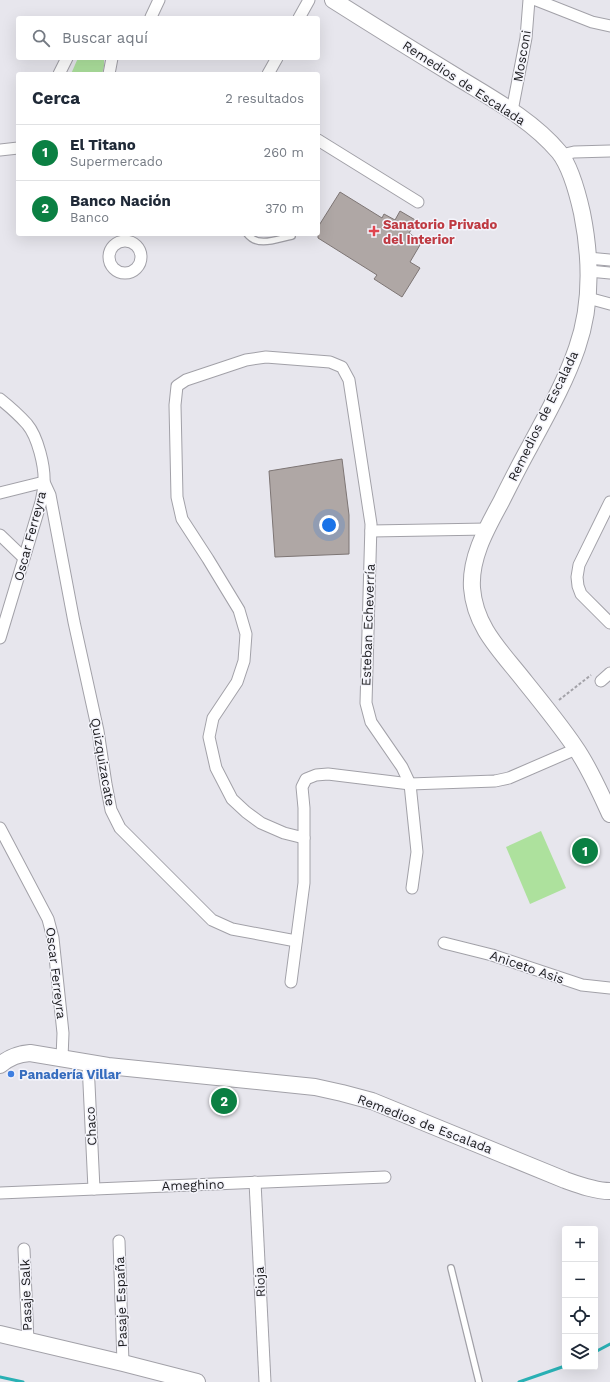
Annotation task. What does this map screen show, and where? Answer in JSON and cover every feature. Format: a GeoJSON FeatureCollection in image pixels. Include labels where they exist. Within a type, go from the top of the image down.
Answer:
{"type":"FeatureCollection","features":[{"type":"Feature","properties":{"kind":"main road","name":"Remedios de Escalada"},"geometry":{"type":"LineString","coordinates":[[333,0],[512,111],[545,137],[561,155],[580,202],[586,231],[589,264],[588,298],[584,323],[577,348],[561,386],[487,529],[473,568],[472,585],[473,597],[480,620],[489,637],[576,748],[609,808]]}},
{"type":"Feature","properties":{"kind":"main road","name":"Remedios de Escalada"},"geometry":{"type":"LineString","coordinates":[[0,1065],[7,1059],[18,1054],[30,1053],[108,1066],[315,1087],[372,1101],[565,1180],[584,1187],[610,1191]]}},
{"type":"Feature","properties":{"kind":"main road"},"geometry":{"type":"LineString","coordinates":[[0,1334],[197,1382]]}},
{"type":"Feature","properties":{"kind":"street"},"geometry":{"type":"LineString","coordinates":[[151,16],[159,0]]}},
{"type":"Feature","properties":{"kind":"street"},"geometry":{"type":"LineString","coordinates":[[300,16],[309,0]]}},
{"type":"Feature","properties":{"kind":"street","name":"Mosconi"},"geometry":{"type":"LineString","coordinates":[[512,111],[526,38],[529,0]]}},
{"type":"Feature","properties":{"kind":"street"},"geometry":{"type":"LineString","coordinates":[[536,0],[592,22],[610,26]]}},
{"type":"Feature","properties":{"kind":"street"},"geometry":{"type":"LineString","coordinates":[[60,72],[66,60]]}},
{"type":"Feature","properties":{"kind":"street"},"geometry":{"type":"LineString","coordinates":[[109,72],[112,60]]}},
{"type":"Feature","properties":{"kind":"street"},"geometry":{"type":"LineString","coordinates":[[269,72],[276,60]]}},
{"type":"Feature","properties":{"kind":"street"},"geometry":{"type":"LineString","coordinates":[[320,141],[418,202]]}},
{"type":"Feature","properties":{"kind":"street"},"geometry":{"type":"LineString","coordinates":[[0,150],[16,148]]}},
{"type":"Feature","properties":{"kind":"street"},"geometry":{"type":"LineString","coordinates":[[561,155],[574,152],[610,151]]}},
{"type":"Feature","properties":{"kind":"street"},"geometry":{"type":"LineString","coordinates":[[589,264],[610,260]]}},
{"type":"Feature","properties":{"kind":"street"},"geometry":{"type":"LineString","coordinates":[[589,264],[610,273]]}},
{"type":"Feature","properties":{"kind":"street"},"geometry":{"type":"LineString","coordinates":[[588,298],[610,304]]}},
{"type":"Feature","properties":{"kind":"street","name":"Esteban Echeverría"},"geometry":{"type":"LineString","coordinates":[[304,838],[261,823],[246,812],[232,799],[216,768],[209,737],[210,730],[213,718],[237,682],[244,662],[246,634],[239,610],[182,519],[177,497],[174,405],[177,386],[186,380],[246,360],[266,357],[330,362],[342,367],[349,380],[356,417],[371,524],[366,703],[371,722],[402,767],[410,784],[417,852],[412,888]]}},
{"type":"Feature","properties":{"kind":"street","name":"Oscar Ferreyra"},"geometry":{"type":"LineString","coordinates":[[0,399],[12,408],[28,425],[36,440],[41,458],[44,482],[41,502],[0,638]]}},
{"type":"Feature","properties":{"kind":"street"},"geometry":{"type":"LineString","coordinates":[[0,493],[44,482]]}},
{"type":"Feature","properties":{"kind":"street","name":"Quizquizacate"},"geometry":{"type":"LineString","coordinates":[[44,482],[50,495],[72,614],[98,731],[111,810],[120,828],[212,920],[232,929],[296,941]]}},
{"type":"Feature","properties":{"kind":"street"},"geometry":{"type":"LineString","coordinates":[[610,502],[579,565],[577,577],[581,594],[610,623]]}},
{"type":"Feature","properties":{"kind":"street"},"geometry":{"type":"LineString","coordinates":[[371,531],[487,529]]}},
{"type":"Feature","properties":{"kind":"street"},"geometry":{"type":"LineString","coordinates":[[0,536],[24,558]]}},
{"type":"Feature","properties":{"kind":"street"},"geometry":{"type":"LineString","coordinates":[[601,681],[610,673]]}},
{"type":"Feature","properties":{"kind":"street"},"geometry":{"type":"LineString","coordinates":[[291,982],[304,883],[302,787],[306,779],[316,775],[328,774],[410,784],[495,781],[508,778],[576,748]]}},
{"type":"Feature","properties":{"kind":"street","name":"Oscar Ferreyra"},"geometry":{"type":"LineString","coordinates":[[0,828],[48,919],[53,938],[63,1033],[62,1058]]}},
{"type":"Feature","properties":{"kind":"street","name":"Aniceto Asis"},"geometry":{"type":"LineString","coordinates":[[444,943],[492,955],[582,985],[610,988]]}},
{"type":"Feature","properties":{"kind":"street","name":"Chaco"},"geometry":{"type":"LineString","coordinates":[[88,1063],[94,1189]]}},
{"type":"Feature","properties":{"kind":"street","name":"Ameghino"},"geometry":{"type":"LineString","coordinates":[[0,1193],[386,1177]]}},
{"type":"Feature","properties":{"kind":"street","name":"Rioja"},"geometry":{"type":"LineString","coordinates":[[255,1182],[265,1382]]}},
{"type":"Feature","properties":{"kind":"street","name":"Pasaje España"},"geometry":{"type":"LineString","coordinates":[[119,1241],[123,1363]]}},
{"type":"Feature","properties":{"kind":"street","name":"Pasaje Salk"},"geometry":{"type":"LineString","coordinates":[[24,1249],[28,1340]]}},
{"type":"Feature","properties":{"kind":"lane"},"geometry":{"type":"LineString","coordinates":[[249,236],[252,239],[263,242],[292,236]]}},
{"type":"Feature","properties":{"kind":"lane"},"geometry":{"type":"LineString","coordinates":[[451,1268],[479,1380]]}},
{"type":"Feature","properties":{"kind":"path"},"geometry":{"type":"LineString","coordinates":[[559,700],[593,674],[601,681]]}},
{"type":"Feature","properties":{"kind":"green space"},"geometry":{"type":"Polygon","coordinates":[[[77,60],[104,60],[102,72],[72,72],[77,60]]]}},
{"type":"Feature","properties":{"kind":"green space"},"geometry":{"type":"Polygon","coordinates":[[[541,831],[566,888],[530,904],[506,847],[541,831]]]}},
{"type":"Feature","properties":{"kind":"building"},"geometry":{"type":"Polygon","coordinates":[[[340,192],[382,218],[384,214],[395,220],[400,211],[417,221],[409,233],[416,238],[414,241],[420,245],[410,262],[420,268],[402,297],[374,279],[377,275],[318,238],[318,236],[320,236],[320,224],[340,192]]]}},
{"type":"Feature","properties":{"kind":"building"},"geometry":{"type":"Polygon","coordinates":[[[342,459],[349,515],[349,554],[275,557],[269,471],[342,459]]]}},
{"type":"Feature","properties":{"kind":"waterway"},"geometry":{"type":"LineString","coordinates":[[598,1350],[610,1344]]}},
{"type":"Feature","properties":{"kind":"waterway"},"geometry":{"type":"LineString","coordinates":[[519,1382],[562,1367]]}},
{"type":"Feature","properties":{"kind":"waterway"},"geometry":{"type":"LineString","coordinates":[[0,1377],[23,1382]]}},
{"type":"Feature","properties":{"kind":"place","name":"Sanatorio Privado del Interior"},"geometry":{"type":"Point","coordinates":[374,231]}},
{"type":"Feature","properties":{"kind":"place","name":"El Titano"},"geometry":{"type":"Point","coordinates":[585,851]}},
{"type":"Feature","properties":{"kind":"place","name":"Panadería Villar"},"geometry":{"type":"Point","coordinates":[11,1074]}},
{"type":"Feature","properties":{"kind":"place","name":"Banco Nación"},"geometry":{"type":"Point","coordinates":[224,1101]}}]}
